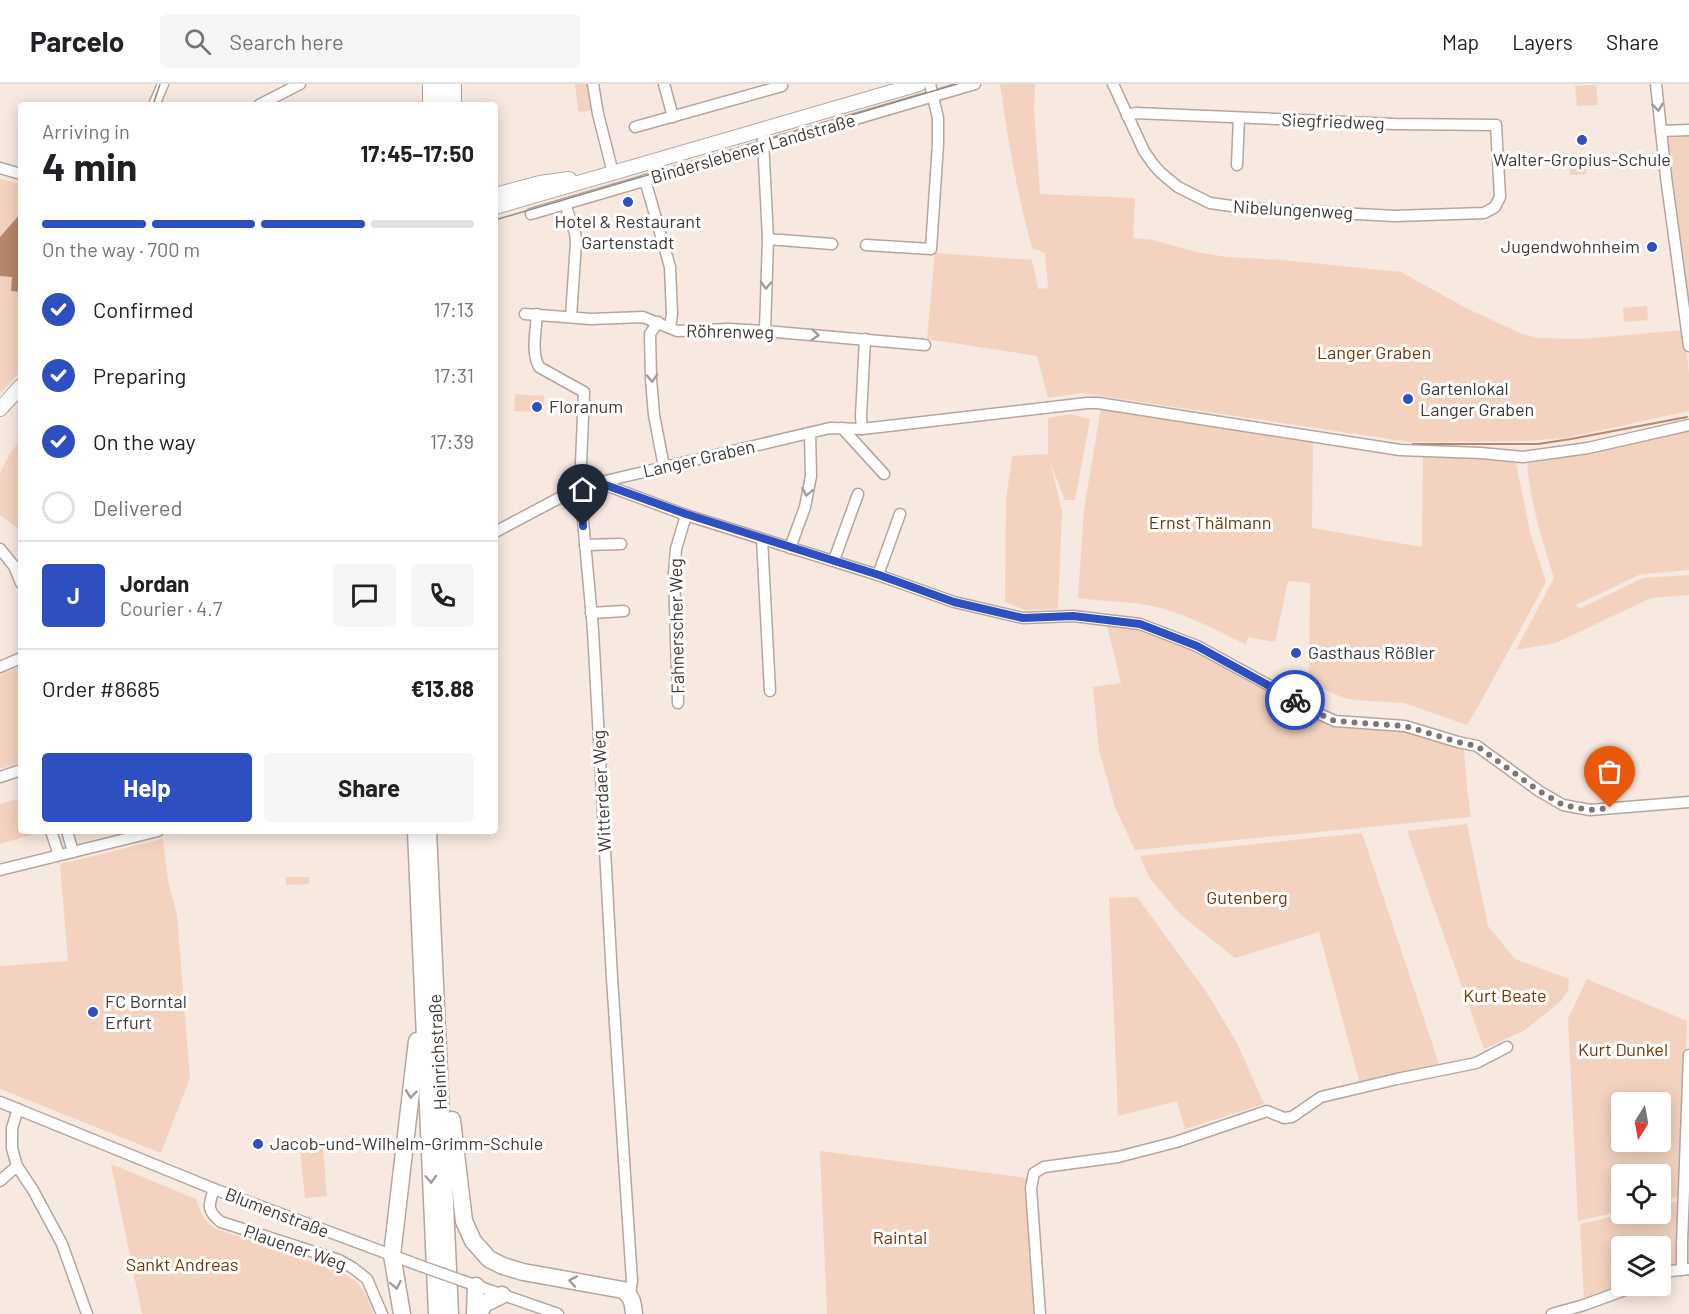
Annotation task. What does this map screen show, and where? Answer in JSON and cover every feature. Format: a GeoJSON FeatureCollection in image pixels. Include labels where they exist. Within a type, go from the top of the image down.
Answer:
{"type":"FeatureCollection","features":[{"type":"Feature","properties":{"kind":"highway","name":"Heinrichstraße"},"geometry":{"type":"LineString","coordinates":[[416,834],[423,995],[449,1275]]}},
{"type":"Feature","properties":{"kind":"highway","name":"Heinrichstraße"},"geometry":{"type":"LineString","coordinates":[[429,834],[437,1052],[449,1275]]}},
{"type":"Feature","properties":{"kind":"highway"},"geometry":{"type":"LineString","coordinates":[[402,1314],[392,1255],[419,1013],[423,995]]}},
{"type":"Feature","properties":{"kind":"highway"},"geometry":{"type":"LineString","coordinates":[[437,1052],[445,1061],[461,1204],[464,1221],[473,1241],[489,1259],[503,1266],[523,1272],[623,1290],[630,1294],[633,1314]]}},
{"type":"Feature","properties":{"kind":"highway"},"geometry":{"type":"LineString","coordinates":[[437,1314],[449,1275]]}},
{"type":"Feature","properties":{"kind":"highway"},"geometry":{"type":"LineString","coordinates":[[449,1275],[450,1314]]}},
{"type":"Feature","properties":{"kind":"highway"},"geometry":{"type":"LineString","coordinates":[[449,1275],[477,1314],[484,1304],[502,1295]]}},
{"type":"Feature","properties":{"kind":"main road","name":"Binderslebener Landstraße"},"geometry":{"type":"LineString","coordinates":[[498,206],[919,84]]}},
{"type":"Feature","properties":{"kind":"main road"},"geometry":{"type":"LineString","coordinates":[[432,102],[442,85]]}},
{"type":"Feature","properties":{"kind":"main road"},"geometry":{"type":"LineString","coordinates":[[441,102],[442,85]]}},
{"type":"Feature","properties":{"kind":"main road"},"geometry":{"type":"LineString","coordinates":[[442,85],[445,102]]}},
{"type":"Feature","properties":{"kind":"main road"},"geometry":{"type":"LineString","coordinates":[[442,85],[452,102]]}},
{"type":"Feature","properties":{"kind":"main road","name":"Binderslebener Landstraße"},"geometry":{"type":"LineString","coordinates":[[498,194],[553,181],[613,173]]}},
{"type":"Feature","properties":{"kind":"main road"},"geometry":{"type":"LineString","coordinates":[[498,186],[514,190]]}},
{"type":"Feature","properties":{"kind":"main road"},"geometry":{"type":"LineString","coordinates":[[0,409],[18,390]]}},
{"type":"Feature","properties":{"kind":"street"},"geometry":{"type":"LineString","coordinates":[[155,102],[162,84]]}},
{"type":"Feature","properties":{"kind":"street"},"geometry":{"type":"LineString","coordinates":[[265,102],[300,84]]}},
{"type":"Feature","properties":{"kind":"street"},"geometry":{"type":"LineString","coordinates":[[593,84],[613,173]]}},
{"type":"Feature","properties":{"kind":"street"},"geometry":{"type":"LineString","coordinates":[[664,84],[673,117]]}},
{"type":"Feature","properties":{"kind":"street"},"geometry":{"type":"LineString","coordinates":[[866,245],[931,249],[938,118],[930,84]]}},
{"type":"Feature","properties":{"kind":"street","name":"Binderslebener Landstraße"},"geometry":{"type":"LineString","coordinates":[[531,214],[975,84]]}},
{"type":"Feature","properties":{"kind":"street","name":"Nibelungenweg"},"geometry":{"type":"LineString","coordinates":[[1113,84],[1144,151],[1161,173],[1185,192],[1227,206],[1395,216],[1484,213],[1495,207],[1500,197],[1499,170]]}},
{"type":"Feature","properties":{"kind":"street"},"geometry":{"type":"LineString","coordinates":[[1656,84],[1689,346]]}},
{"type":"Feature","properties":{"kind":"street"},"geometry":{"type":"LineString","coordinates":[[636,127],[673,117],[748,89],[782,86]]}},
{"type":"Feature","properties":{"kind":"street","name":"Siegfriedweg"},"geometry":{"type":"LineString","coordinates":[[1127,116],[1135,113],[1395,124],[1496,125],[1499,170]]}},
{"type":"Feature","properties":{"kind":"street"},"geometry":{"type":"LineString","coordinates":[[1237,165],[1239,118]]}},
{"type":"Feature","properties":{"kind":"street"},"geometry":{"type":"LineString","coordinates":[[760,129],[764,145],[768,239],[765,331]]}},
{"type":"Feature","properties":{"kind":"street"},"geometry":{"type":"LineString","coordinates":[[1661,131],[1689,130]]}},
{"type":"Feature","properties":{"kind":"street"},"geometry":{"type":"LineString","coordinates":[[0,168],[18,173]]}},
{"type":"Feature","properties":{"kind":"street"},"geometry":{"type":"LineString","coordinates":[[645,180],[670,267],[672,314],[670,327]]}},
{"type":"Feature","properties":{"kind":"street"},"geometry":{"type":"LineString","coordinates":[[565,204],[576,242],[571,317]]}},
{"type":"Feature","properties":{"kind":"street"},"geometry":{"type":"LineString","coordinates":[[768,239],[832,244]]}},
{"type":"Feature","properties":{"kind":"street","name":"Röhrenweg"},"geometry":{"type":"LineString","coordinates":[[525,314],[591,319],[643,317],[676,331],[729,329],[765,331],[925,345]]}},
{"type":"Feature","properties":{"kind":"street","name":"Witterdaer Weg"},"geometry":{"type":"LineString","coordinates":[[537,314],[535,353],[539,366],[584,392],[580,487],[591,613],[632,1281],[630,1294]]}},
{"type":"Feature","properties":{"kind":"street"},"geometry":{"type":"LineString","coordinates":[[658,322],[650,334],[651,379],[655,420],[664,467]]}},
{"type":"Feature","properties":{"kind":"street"},"geometry":{"type":"LineString","coordinates":[[862,429],[865,339]]}},
{"type":"Feature","properties":{"kind":"street","name":"Langer Graben"},"geometry":{"type":"LineString","coordinates":[[498,530],[580,487],[830,428],[862,429],[1098,403],[1400,450],[1523,457],[1588,448],[1689,425]]}},
{"type":"Feature","properties":{"kind":"street"},"geometry":{"type":"LineString","coordinates":[[842,428],[884,474]]}},
{"type":"Feature","properties":{"kind":"street"},"geometry":{"type":"LineString","coordinates":[[790,548],[805,507],[811,476],[810,433]]}},
{"type":"Feature","properties":{"kind":"street"},"geometry":{"type":"LineString","coordinates":[[600,483],[686,514],[834,560],[954,602],[1023,618],[1073,616],[1140,624],[1197,646],[1335,721],[1405,726],[1477,746],[1552,800],[1574,808],[1590,810],[1689,802]]}},
{"type":"Feature","properties":{"kind":"street"},"geometry":{"type":"LineString","coordinates":[[834,560],[858,494]]}},
{"type":"Feature","properties":{"kind":"street","name":"Fahnerscher Weg"},"geometry":{"type":"LineString","coordinates":[[678,703],[674,574],[676,549],[686,514]]}},
{"type":"Feature","properties":{"kind":"street"},"geometry":{"type":"LineString","coordinates":[[879,575],[900,514]]}},
{"type":"Feature","properties":{"kind":"street"},"geometry":{"type":"LineString","coordinates":[[762,539],[770,691]]}},
{"type":"Feature","properties":{"kind":"street"},"geometry":{"type":"LineString","coordinates":[[585,545],[621,544]]}},
{"type":"Feature","properties":{"kind":"street"},"geometry":{"type":"LineString","coordinates":[[0,549],[14,566],[18,576]]}},
{"type":"Feature","properties":{"kind":"street"},"geometry":{"type":"LineString","coordinates":[[591,613],[624,611]]}},
{"type":"Feature","properties":{"kind":"street"},"geometry":{"type":"LineString","coordinates":[[0,667],[18,659]]}},
{"type":"Feature","properties":{"kind":"street"},"geometry":{"type":"LineString","coordinates":[[0,777],[18,771]]}},
{"type":"Feature","properties":{"kind":"street"},"geometry":{"type":"LineString","coordinates":[[52,834],[59,855]]}},
{"type":"Feature","properties":{"kind":"street"},"geometry":{"type":"LineString","coordinates":[[68,834],[73,852]]}},
{"type":"Feature","properties":{"kind":"street"},"geometry":{"type":"LineString","coordinates":[[0,870],[146,834]]}},
{"type":"Feature","properties":{"kind":"street"},"geometry":{"type":"LineString","coordinates":[[1040,1314],[1031,1188],[1034,1173],[1044,1167],[1118,1157],[1176,1142],[1267,1111],[1284,1118],[1292,1117],[1322,1097],[1397,1079],[1476,1064],[1507,1047]]}},
{"type":"Feature","properties":{"kind":"street"},"geometry":{"type":"LineString","coordinates":[[1685,1270],[1689,1055]]}},
{"type":"Feature","properties":{"kind":"street","name":"Blumenstraße"},"geometry":{"type":"LineString","coordinates":[[0,1102],[214,1189],[558,1314]]}},
{"type":"Feature","properties":{"kind":"street"},"geometry":{"type":"LineString","coordinates":[[18,1109],[12,1128],[12,1148],[17,1166],[33,1190],[62,1244],[87,1314]]}},
{"type":"Feature","properties":{"kind":"street"},"geometry":{"type":"LineString","coordinates":[[0,1181],[17,1166]]}},
{"type":"Feature","properties":{"kind":"street","name":"Plauener Weg"},"geometry":{"type":"LineString","coordinates":[[214,1189],[209,1209],[221,1222],[339,1260],[367,1279],[382,1314]]}},
{"type":"Feature","properties":{"kind":"street"},"geometry":{"type":"LineString","coordinates":[[1552,1314],[1611,1295]]}},
{"type":"Feature","properties":{"kind":"green space"},"geometry":{"type":"Polygon","coordinates":[[[575,84],[589,84],[592,110],[580,112],[578,110],[575,84]]]}},
{"type":"Feature","properties":{"kind":"green space","name":"Langer Graben"},"geometry":{"type":"Polygon","coordinates":[[[1000,84],[1035,84],[1034,109],[1040,194],[1135,198],[1133,238],[1153,240],[1196,252],[1227,257],[1401,272],[1464,307],[1522,334],[1538,338],[1582,339],[1684,330],[1689,374],[1689,411],[1565,438],[1525,441],[1410,442],[1081,393],[1048,398],[1037,356],[927,339],[935,253],[1032,260],[1038,289],[1048,288],[1045,253],[1032,248],[1022,207],[1000,84]]]}},
{"type":"Feature","properties":{"kind":"green space"},"geometry":{"type":"Polygon","coordinates":[[[1596,85],[1598,105],[1577,106],[1575,86],[1596,85]]]}},
{"type":"Feature","properties":{"kind":"green space"},"geometry":{"type":"Polygon","coordinates":[[[1689,136],[1689,328],[1665,138],[1689,136]]]}},
{"type":"Feature","properties":{"kind":"green space"},"geometry":{"type":"Polygon","coordinates":[[[1585,158],[1586,174],[1570,175],[1569,160],[1585,158]]]}},
{"type":"Feature","properties":{"kind":"green space"},"geometry":{"type":"Polygon","coordinates":[[[0,179],[18,183],[18,374],[0,394],[0,179]]]}},
{"type":"Feature","properties":{"kind":"green space"},"geometry":{"type":"Polygon","coordinates":[[[1647,306],[1648,320],[1624,322],[1623,308],[1647,306]]]}},
{"type":"Feature","properties":{"kind":"green space"},"geometry":{"type":"Polygon","coordinates":[[[515,394],[544,396],[543,413],[514,411],[515,394]]]}},
{"type":"Feature","properties":{"kind":"green space","name":"Ernst Thälmann"},"geometry":{"type":"Polygon","coordinates":[[[1101,408],[1313,441],[1312,528],[1422,547],[1423,455],[1481,457],[1516,463],[1530,532],[1546,582],[1467,725],[1404,703],[1344,698],[1314,685],[1309,678],[1310,583],[1288,581],[1275,642],[1248,637],[1246,645],[1205,625],[1161,608],[1078,598],[1084,509],[1101,408]]]}},
{"type":"Feature","properties":{"kind":"green space"},"geometry":{"type":"Polygon","coordinates":[[[1071,414],[1090,419],[1075,500],[1065,500],[1050,462],[1062,511],[1058,609],[1025,610],[1005,602],[1006,500],[1012,456],[1048,454],[1048,418],[1071,414]]]}},
{"type":"Feature","properties":{"kind":"green space"},"geometry":{"type":"Polygon","coordinates":[[[1689,430],[1689,570],[1641,574],[1576,605],[1579,609],[1643,578],[1689,575],[1689,595],[1651,598],[1556,643],[1516,650],[1554,578],[1534,506],[1527,462],[1589,452],[1689,430]]]}},
{"type":"Feature","properties":{"kind":"green space"},"geometry":{"type":"Polygon","coordinates":[[[18,443],[18,529],[0,515],[0,474],[18,443]]]}},
{"type":"Feature","properties":{"kind":"green space"},"geometry":{"type":"Polygon","coordinates":[[[1107,626],[1138,628],[1199,652],[1334,724],[1397,728],[1464,749],[1471,817],[1135,850],[1115,807],[1099,750],[1093,687],[1121,683],[1107,626]]]}},
{"type":"Feature","properties":{"kind":"green space"},"geometry":{"type":"Polygon","coordinates":[[[18,667],[18,763],[0,769],[0,675],[18,667]]]}},
{"type":"Feature","properties":{"kind":"green space"},"geometry":{"type":"Polygon","coordinates":[[[18,799],[18,834],[33,835],[0,844],[0,804],[18,799]]]}},
{"type":"Feature","properties":{"kind":"green space","name":"Kurt Beate"},"geometry":{"type":"Polygon","coordinates":[[[1467,824],[1488,926],[1515,959],[1569,979],[1568,991],[1561,1001],[1525,1030],[1484,1049],[1407,831],[1467,824]]]}},
{"type":"Feature","properties":{"kind":"green space","name":"Gutenberg"},"geometry":{"type":"Polygon","coordinates":[[[1362,833],[1440,1067],[1360,1084],[1319,932],[1235,958],[1181,915],[1150,879],[1140,856],[1362,833]]]}},
{"type":"Feature","properties":{"kind":"green space","name":"FC Borntal Erfurt"},"geometry":{"type":"Polygon","coordinates":[[[163,839],[168,880],[177,915],[190,1078],[161,1153],[0,1089],[0,966],[68,961],[60,864],[163,839]]]}},
{"type":"Feature","properties":{"kind":"green space"},"geometry":{"type":"Polygon","coordinates":[[[286,877],[309,877],[310,881],[308,884],[286,885],[286,877]]]}},
{"type":"Feature","properties":{"kind":"green space","name":"Gutenberg"},"geometry":{"type":"Polygon","coordinates":[[[1137,897],[1207,993],[1237,1043],[1264,1104],[1185,1129],[1177,1101],[1118,1116],[1109,898],[1137,897]]]}},
{"type":"Feature","properties":{"kind":"green space","name":"Kurt Dunkel"},"geometry":{"type":"Polygon","coordinates":[[[1587,979],[1687,1021],[1681,1196],[1671,1198],[1671,1164],[1611,1164],[1611,1213],[1578,1221],[1568,1019],[1587,979]]]}},
{"type":"Feature","properties":{"kind":"green space"},"geometry":{"type":"Polygon","coordinates":[[[323,1148],[327,1196],[305,1198],[300,1150],[323,1148]]]}},
{"type":"Feature","properties":{"kind":"green space","name":"Raintal"},"geometry":{"type":"Polygon","coordinates":[[[820,1151],[1028,1178],[1037,1314],[827,1314],[820,1151]]]}},
{"type":"Feature","properties":{"kind":"green space","name":"Sankt Andreas"},"geometry":{"type":"Polygon","coordinates":[[[111,1164],[196,1199],[204,1219],[214,1228],[344,1274],[360,1287],[373,1314],[142,1314],[111,1164]]]}},
{"type":"Feature","properties":{"kind":"green space"},"geometry":{"type":"Polygon","coordinates":[[[1683,1200],[1683,1216],[1689,1216],[1689,1279],[1685,1267],[1671,1264],[1671,1236],[1611,1236],[1611,1291],[1584,1300],[1580,1224],[1611,1217],[1611,1224],[1671,1224],[1671,1203],[1683,1200]]]}},
{"type":"Feature","properties":{"kind":"shaded area"},"geometry":{"type":"Polygon","coordinates":[[[18,216],[18,292],[11,291],[12,277],[0,276],[0,237],[18,216]]]}},
{"type":"Feature","properties":{"kind":"waterway"},"geometry":{"type":"LineString","coordinates":[[1413,444],[1538,444],[1687,417]]}},
{"type":"Feature","properties":{"kind":"tram line"},"geometry":{"type":"LineString","coordinates":[[154,102],[160,84]]}},
{"type":"Feature","properties":{"kind":"tram line"},"geometry":{"type":"LineString","coordinates":[[498,219],[957,84]]}},
{"type":"Feature","properties":{"kind":"way so far"},"geometry":{"type":"LineString","coordinates":[[1295,700],[1335,721],[1405,726],[1477,746],[1552,800],[1574,808],[1590,810],[1610,808]]}},
{"type":"Feature","properties":{"kind":"place","name":"Walter-Gropius-Schule"},"geometry":{"type":"Point","coordinates":[1582,140]}},
{"type":"Feature","properties":{"kind":"place","name":"Hotel & Restaurant Gartenstadt"},"geometry":{"type":"Point","coordinates":[628,202]}},
{"type":"Feature","properties":{"kind":"place","name":"Jugendwohnheim"},"geometry":{"type":"Point","coordinates":[1652,247]}},
{"type":"Feature","properties":{"kind":"place","name":"Gartenlokal Langer Graben"},"geometry":{"type":"Point","coordinates":[1408,399]}},
{"type":"Feature","properties":{"kind":"place","name":"Floranum"},"geometry":{"type":"Point","coordinates":[537,407]}},
{"type":"Feature","properties":{"kind":"place","name":"Gasthaus Rößler"},"geometry":{"type":"Point","coordinates":[1296,653]}},
{"type":"Feature","properties":{"kind":"place","name":"FC Borntal Erfurt"},"geometry":{"type":"Point","coordinates":[93,1012]}},
{"type":"Feature","properties":{"kind":"place","name":"Jacob-und-Wilhelm-Grimm-Schule"},"geometry":{"type":"Point","coordinates":[258,1144]}},
{"type":"Feature","properties":{"kind":"route"},"geometry":{"type":"LineString","coordinates":[[583,526],[580,487],[600,483],[686,514],[834,560],[954,602],[1023,618],[1073,616],[1140,624],[1197,646],[1295,700]]}}]}
